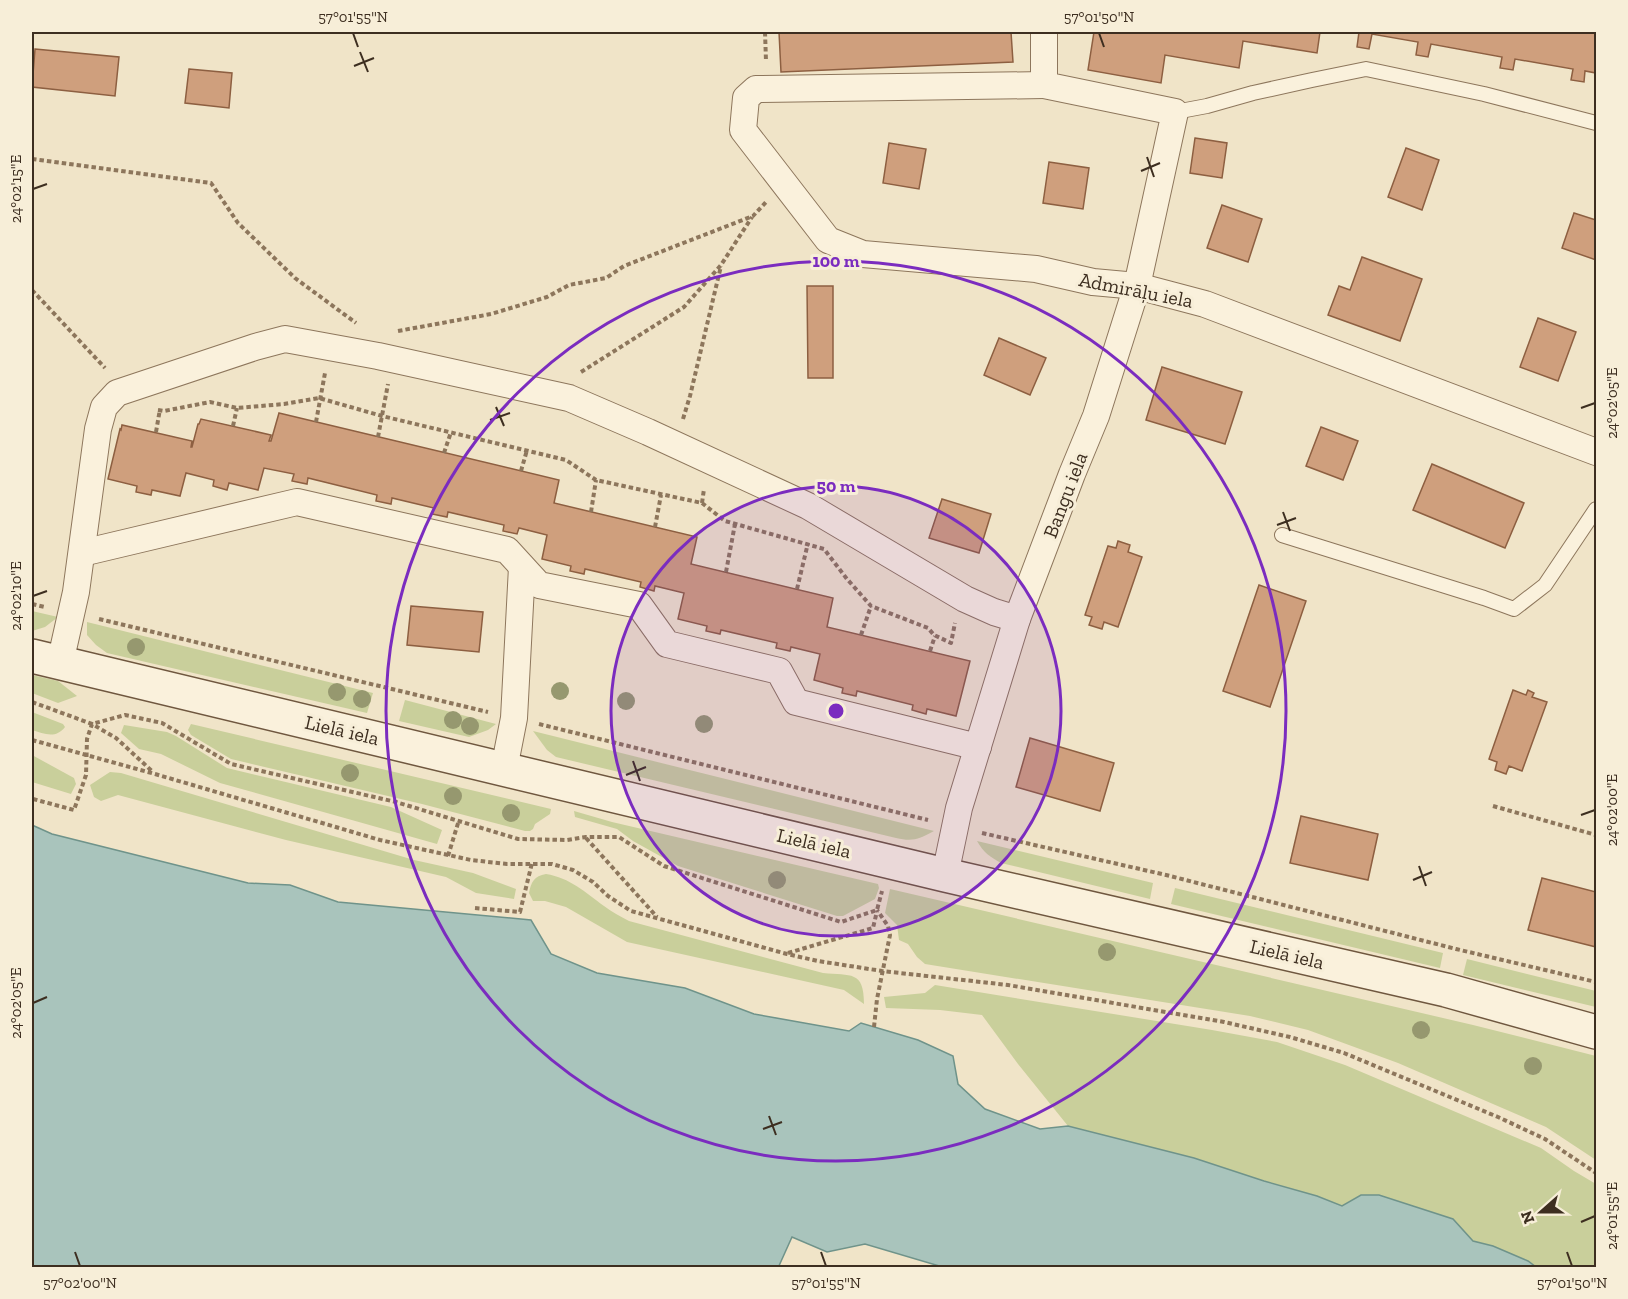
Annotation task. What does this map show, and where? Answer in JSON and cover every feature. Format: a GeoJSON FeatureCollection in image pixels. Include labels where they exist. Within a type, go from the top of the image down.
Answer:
{"type":"FeatureCollection","features":[{"type":"Feature","properties":{"kind":"street"},"geometry":{"type":"LineString","coordinates":[[1044,32],[1044,85],[1175,112]]}},
{"type":"Feature","properties":{"kind":"street","name":"Admirāļu iela"},"geometry":{"type":"LineString","coordinates":[[1044,85],[756,89],[746,98],[743,130],[828,240],[863,254],[1036,269],[1093,282],[1137,286],[1205,304],[1596,452]]}},
{"type":"Feature","properties":{"kind":"street","name":"Bangu iela"},"geometry":{"type":"LineString","coordinates":[[945,875],[954,826],[1017,619],[1096,416],[1137,286],[1175,112]]}},
{"type":"Feature","properties":{"kind":"street"},"geometry":{"type":"LineString","coordinates":[[46,660],[71,613],[82,553],[98,429],[104,407],[117,393],[285,339],[378,356],[569,398],[808,506],[960,596],[994,612],[1017,619]]}},
{"type":"Feature","properties":{"kind":"street"},"geometry":{"type":"LineString","coordinates":[[82,553],[297,502],[507,550],[539,585],[639,605],[667,644],[779,671],[796,702],[978,747]]}},
{"type":"Feature","properties":{"kind":"street"},"geometry":{"type":"LineString","coordinates":[[504,769],[514,718],[522,567]]}},
{"type":"Feature","properties":{"kind":"street","name":"Lielā iela"},"geometry":{"type":"LineString","coordinates":[[46,660],[945,875],[1446,990],[1596,1032]]}},
{"type":"Feature","properties":{"kind":"lane"},"geometry":{"type":"LineString","coordinates":[[1175,112],[1366,69],[1484,94],[1596,123]]}},
{"type":"Feature","properties":{"kind":"lane"},"geometry":{"type":"LineString","coordinates":[[1281,535],[1514,609],[1545,585],[1596,509]]}},
{"type":"Feature","properties":{"kind":"path"},"geometry":{"type":"LineString","coordinates":[[32,159],[211,183],[238,223],[254,239],[295,278],[356,323]]}},
{"type":"Feature","properties":{"kind":"path"},"geometry":{"type":"LineString","coordinates":[[547,394],[684,307],[721,265],[753,216],[783,183]]}},
{"type":"Feature","properties":{"kind":"path"},"geometry":{"type":"LineString","coordinates":[[378,356],[383,343],[398,331],[491,314],[547,297],[569,285],[606,278],[624,266],[753,216]]}},
{"type":"Feature","properties":{"kind":"path"},"geometry":{"type":"LineString","coordinates":[[675,445],[690,396],[721,265]]}},
{"type":"Feature","properties":{"kind":"path"},"geometry":{"type":"LineString","coordinates":[[32,290],[126,390]]}},
{"type":"Feature","properties":{"kind":"path"},"geometry":{"type":"LineString","coordinates":[[316,422],[320,398]]}},
{"type":"Feature","properties":{"kind":"path"},"geometry":{"type":"LineString","coordinates":[[150,410],[160,411],[210,402],[237,408],[320,398],[382,416],[566,460],[596,480],[702,503],[725,521],[824,549],[871,606],[928,628],[935,636],[951,643],[960,596]]}},
{"type":"Feature","properties":{"kind":"path"},"geometry":{"type":"LineString","coordinates":[[232,426],[237,408]]}},
{"type":"Feature","properties":{"kind":"path"},"geometry":{"type":"LineString","coordinates":[[156,432],[160,411]]}},
{"type":"Feature","properties":{"kind":"path"},"geometry":{"type":"LineString","coordinates":[[378,437],[382,416]]}},
{"type":"Feature","properties":{"kind":"path"},"geometry":{"type":"LineString","coordinates":[[444,453],[451,432]]}},
{"type":"Feature","properties":{"kind":"path"},"geometry":{"type":"LineString","coordinates":[[521,471],[527,450]]}},
{"type":"Feature","properties":{"kind":"path"},"geometry":{"type":"LineString","coordinates":[[591,512],[596,480]]}},
{"type":"Feature","properties":{"kind":"path"},"geometry":{"type":"LineString","coordinates":[[655,527],[662,495]]}},
{"type":"Feature","properties":{"kind":"path"},"geometry":{"type":"LineString","coordinates":[[726,572],[735,524]]}},
{"type":"Feature","properties":{"kind":"path"},"geometry":{"type":"LineString","coordinates":[[797,589],[807,545]]}},
{"type":"Feature","properties":{"kind":"path"},"geometry":{"type":"LineString","coordinates":[[32,603],[1166,875],[1596,982]]}},
{"type":"Feature","properties":{"kind":"path"},"geometry":{"type":"LineString","coordinates":[[861,635],[871,606]]}},
{"type":"Feature","properties":{"kind":"path"},"geometry":{"type":"LineString","coordinates":[[930,651],[935,636]]}},
{"type":"Feature","properties":{"kind":"path"},"geometry":{"type":"LineString","coordinates":[[32,702],[92,724],[116,738],[155,774]]}},
{"type":"Feature","properties":{"kind":"path"},"geometry":{"type":"LineString","coordinates":[[92,724],[125,715],[162,723],[231,764],[396,802],[518,839],[567,840],[586,837],[619,837],[664,866],[841,921],[877,910]]}},
{"type":"Feature","properties":{"kind":"path"},"geometry":{"type":"LineString","coordinates":[[33,799],[74,810],[86,775],[87,739],[92,724]]}},
{"type":"Feature","properties":{"kind":"path"},"geometry":{"type":"LineString","coordinates":[[32,740],[380,840],[471,860],[507,864],[552,864],[573,870],[631,911],[787,954],[882,971],[1019,987],[1224,1022],[1290,1037],[1344,1053],[1498,1117],[1545,1139],[1596,1173]]}},
{"type":"Feature","properties":{"kind":"path"},"geometry":{"type":"LineString","coordinates":[[1493,806],[1596,835]]}},
{"type":"Feature","properties":{"kind":"path"},"geometry":{"type":"LineString","coordinates":[[448,856],[459,820]]}},
{"type":"Feature","properties":{"kind":"path"},"geometry":{"type":"LineString","coordinates":[[586,837],[658,918]]}},
{"type":"Feature","properties":{"kind":"path"},"geometry":{"type":"LineString","coordinates":[[787,954],[873,928],[891,861]]}},
{"type":"Feature","properties":{"kind":"path"},"geometry":{"type":"LineString","coordinates":[[475,908],[520,912],[532,863]]}},
{"type":"Feature","properties":{"kind":"path"},"geometry":{"type":"LineString","coordinates":[[874,1027],[877,999],[890,935],[888,926],[877,910]]}},
{"type":"Feature","properties":{"kind":"green space"},"geometry":{"type":"Polygon","coordinates":[[[32,611],[58,617],[45,627],[32,631],[32,611]]]}},
{"type":"Feature","properties":{"kind":"green space"},"geometry":{"type":"Polygon","coordinates":[[[87,622],[373,693],[367,713],[107,653],[87,635],[87,622]]]}},
{"type":"Feature","properties":{"kind":"green space"},"geometry":{"type":"Polygon","coordinates":[[[32,675],[58,681],[77,696],[58,703],[32,693],[32,675]]]}},
{"type":"Feature","properties":{"kind":"green space"},"geometry":{"type":"Polygon","coordinates":[[[405,700],[496,724],[488,730],[469,737],[399,721],[405,700]]]}},
{"type":"Feature","properties":{"kind":"green space"},"geometry":{"type":"Polygon","coordinates":[[[32,712],[63,724],[65,727],[54,734],[32,730],[32,712]]]}},
{"type":"Feature","properties":{"kind":"green space"},"geometry":{"type":"Polygon","coordinates":[[[191,724],[551,809],[550,814],[535,824],[533,829],[525,831],[231,759],[191,735],[188,730],[191,724]]]}},
{"type":"Feature","properties":{"kind":"green space"},"geometry":{"type":"Polygon","coordinates":[[[124,725],[167,732],[227,768],[391,807],[442,830],[437,844],[220,783],[161,754],[139,749],[121,733],[124,725]]]}},
{"type":"Feature","properties":{"kind":"green space"},"geometry":{"type":"Polygon","coordinates":[[[533,731],[934,831],[916,839],[907,840],[556,757],[547,750],[533,731]]]}},
{"type":"Feature","properties":{"kind":"green space"},"geometry":{"type":"Polygon","coordinates":[[[32,755],[74,778],[76,784],[71,794],[32,782],[32,755]]]}},
{"type":"Feature","properties":{"kind":"green space"},"geometry":{"type":"Polygon","coordinates":[[[110,772],[121,773],[414,860],[473,873],[516,889],[514,899],[476,893],[446,877],[286,840],[118,795],[101,801],[94,797],[90,785],[110,772]]]}},
{"type":"Feature","properties":{"kind":"green space"},"geometry":{"type":"Polygon","coordinates":[[[574,811],[612,822],[878,884],[879,888],[875,899],[843,916],[837,916],[678,866],[633,841],[617,829],[575,817],[574,811]]]}},
{"type":"Feature","properties":{"kind":"green space"},"geometry":{"type":"Polygon","coordinates":[[[977,841],[1153,883],[1150,899],[1001,863],[987,854],[977,841]]]}},
{"type":"Feature","properties":{"kind":"green space"},"geometry":{"type":"Polygon","coordinates":[[[546,874],[570,882],[629,921],[823,973],[854,977],[862,985],[864,1004],[844,990],[627,942],[566,907],[545,901],[533,901],[529,893],[532,883],[539,876],[546,874]]]}},
{"type":"Feature","properties":{"kind":"green space"},"geometry":{"type":"Polygon","coordinates":[[[1175,888],[1443,953],[1440,968],[1171,904],[1175,888]]]}},
{"type":"Feature","properties":{"kind":"green space"},"geometry":{"type":"Polygon","coordinates":[[[890,889],[1473,1025],[1596,1056],[1596,1160],[1546,1127],[1398,1063],[1308,1030],[1250,1016],[925,964],[908,944],[899,940],[897,925],[885,913],[890,889]]]}},
{"type":"Feature","properties":{"kind":"green space"},"geometry":{"type":"Polygon","coordinates":[[[1467,959],[1596,991],[1596,1007],[1463,975],[1467,959]]]}},
{"type":"Feature","properties":{"kind":"green space"},"geometry":{"type":"Polygon","coordinates":[[[935,985],[1277,1042],[1345,1065],[1541,1148],[1596,1184],[1596,1267],[1536,1267],[1528,1261],[1493,1246],[1473,1241],[1453,1219],[1379,1195],[1361,1195],[1342,1206],[1194,1158],[1068,1126],[982,1015],[940,1010],[886,1008],[884,997],[925,993],[935,985]]]}},
{"type":"Feature","properties":{"kind":"water"},"geometry":{"type":"Polygon","coordinates":[[[32,825],[52,834],[248,883],[290,885],[338,902],[531,920],[551,954],[597,973],[685,988],[754,1014],[849,1031],[861,1023],[918,1040],[953,1056],[958,1084],[985,1109],[1040,1129],[1068,1126],[1194,1158],[1342,1206],[1361,1195],[1379,1195],[1453,1219],[1473,1241],[1493,1246],[1528,1261],[1536,1267],[946,1268],[865,1244],[827,1252],[792,1237],[778,1268],[32,1267],[32,825]]]}},
{"type":"Feature","properties":{"kind":"building"},"geometry":{"type":"Polygon","coordinates":[[[779,32],[1011,32],[1013,62],[781,72],[779,32]]]}},
{"type":"Feature","properties":{"kind":"building"},"geometry":{"type":"Polygon","coordinates":[[[1094,32],[1320,32],[1317,53],[1243,41],[1239,68],[1165,55],[1161,83],[1088,70],[1094,32]]]}},
{"type":"Feature","properties":{"kind":"building"},"geometry":{"type":"Polygon","coordinates":[[[1359,32],[1596,32],[1596,73],[1585,71],[1584,82],[1571,80],[1573,69],[1515,59],[1513,70],[1500,68],[1502,57],[1431,44],[1428,57],[1416,55],[1418,42],[1372,34],[1369,49],[1357,47],[1359,32]]]}},
{"type":"Feature","properties":{"kind":"building"},"geometry":{"type":"Polygon","coordinates":[[[35,49],[119,57],[115,96],[32,87],[35,49]]]}},
{"type":"Feature","properties":{"kind":"building"},"geometry":{"type":"Polygon","coordinates":[[[189,69],[232,73],[229,108],[185,103],[189,69]]]}},
{"type":"Feature","properties":{"kind":"building"},"geometry":{"type":"Polygon","coordinates":[[[1195,138],[1227,143],[1222,178],[1190,173],[1195,138]]]}},
{"type":"Feature","properties":{"kind":"building"},"geometry":{"type":"Polygon","coordinates":[[[889,143],[926,149],[919,189],[883,183],[889,143]]]}},
{"type":"Feature","properties":{"kind":"building"},"geometry":{"type":"Polygon","coordinates":[[[1406,148],[1439,160],[1422,210],[1388,197],[1406,148]]]}},
{"type":"Feature","properties":{"kind":"building"},"geometry":{"type":"Polygon","coordinates":[[[1049,162],[1089,168],[1083,209],[1043,203],[1049,162]]]}},
{"type":"Feature","properties":{"kind":"building"},"geometry":{"type":"Polygon","coordinates":[[[1222,205],[1262,219],[1248,262],[1207,248],[1222,205]]]}},
{"type":"Feature","properties":{"kind":"building"},"geometry":{"type":"Polygon","coordinates":[[[1574,213],[1596,220],[1596,260],[1562,248],[1574,213]]]}},
{"type":"Feature","properties":{"kind":"building"},"geometry":{"type":"Polygon","coordinates":[[[1362,257],[1422,279],[1400,341],[1328,315],[1339,286],[1350,290],[1362,257]]]}},
{"type":"Feature","properties":{"kind":"building"},"geometry":{"type":"Polygon","coordinates":[[[807,286],[833,286],[833,378],[808,378],[807,286]]]}},
{"type":"Feature","properties":{"kind":"building"},"geometry":{"type":"Polygon","coordinates":[[[1538,318],[1576,332],[1558,381],[1520,367],[1538,318]]]}},
{"type":"Feature","properties":{"kind":"building"},"geometry":{"type":"Polygon","coordinates":[[[999,338],[1046,358],[1030,395],[984,375],[999,338]]]}},
{"type":"Feature","properties":{"kind":"building"},"geometry":{"type":"Polygon","coordinates":[[[1162,367],[1242,392],[1225,444],[1146,420],[1162,367]]]}},
{"type":"Feature","properties":{"kind":"building"},"geometry":{"type":"Polygon","coordinates":[[[279,413],[559,480],[554,503],[697,537],[691,564],[833,598],[827,627],[970,661],[956,716],[927,709],[926,714],[912,710],[913,705],[857,691],[856,696],[842,693],[843,688],[814,680],[820,654],[791,647],[790,651],[776,648],[777,643],[721,630],[720,634],[706,631],[707,626],[678,619],[684,593],[655,586],[654,591],[640,587],[641,582],[585,569],[584,574],[570,571],[571,566],[542,559],[547,535],[519,528],[517,534],[503,531],[504,525],[448,512],[447,517],[432,514],[434,508],[392,498],[391,504],[376,501],[377,495],[308,478],[307,484],[292,481],[294,474],[264,468],[258,490],[229,483],[227,490],[213,486],[214,480],[186,473],[180,496],[152,490],[151,495],[136,492],[137,486],[108,479],[122,425],[192,441],[191,447],[201,419],[271,435],[269,441],[271,441],[279,413]]]}},
{"type":"Feature","properties":{"kind":"building"},"geometry":{"type":"Polygon","coordinates":[[[1321,427],[1358,441],[1343,480],[1306,466],[1321,427]]]}},
{"type":"Feature","properties":{"kind":"building"},"geometry":{"type":"Polygon","coordinates":[[[1432,464],[1524,503],[1505,548],[1413,510],[1432,464]]]}},
{"type":"Feature","properties":{"kind":"building"},"geometry":{"type":"Polygon","coordinates":[[[942,499],[991,514],[979,553],[929,538],[942,499]]]}},
{"type":"Feature","properties":{"kind":"building"},"geometry":{"type":"Polygon","coordinates":[[[1118,541],[1130,545],[1128,552],[1142,557],[1118,627],[1104,622],[1102,629],[1089,625],[1092,617],[1085,615],[1108,546],[1116,548],[1118,541]]]}},
{"type":"Feature","properties":{"kind":"building"},"geometry":{"type":"Polygon","coordinates":[[[1259,585],[1306,601],[1270,707],[1223,691],[1259,585]]]}},
{"type":"Feature","properties":{"kind":"building"},"geometry":{"type":"Polygon","coordinates":[[[411,606],[483,612],[479,652],[407,645],[411,606]]]}},
{"type":"Feature","properties":{"kind":"building"},"geometry":{"type":"Polygon","coordinates":[[[1513,690],[1526,695],[1528,690],[1534,693],[1532,697],[1547,702],[1522,771],[1509,766],[1506,774],[1495,770],[1497,762],[1489,759],[1513,690]]]}},
{"type":"Feature","properties":{"kind":"building"},"geometry":{"type":"Polygon","coordinates":[[[1030,738],[1114,763],[1100,811],[1016,787],[1030,738]]]}},
{"type":"Feature","properties":{"kind":"building"},"geometry":{"type":"Polygon","coordinates":[[[1301,816],[1378,834],[1368,880],[1290,863],[1301,816]]]}},
{"type":"Feature","properties":{"kind":"building"},"geometry":{"type":"Polygon","coordinates":[[[1542,878],[1596,892],[1596,947],[1528,930],[1542,878]]]}}]}
